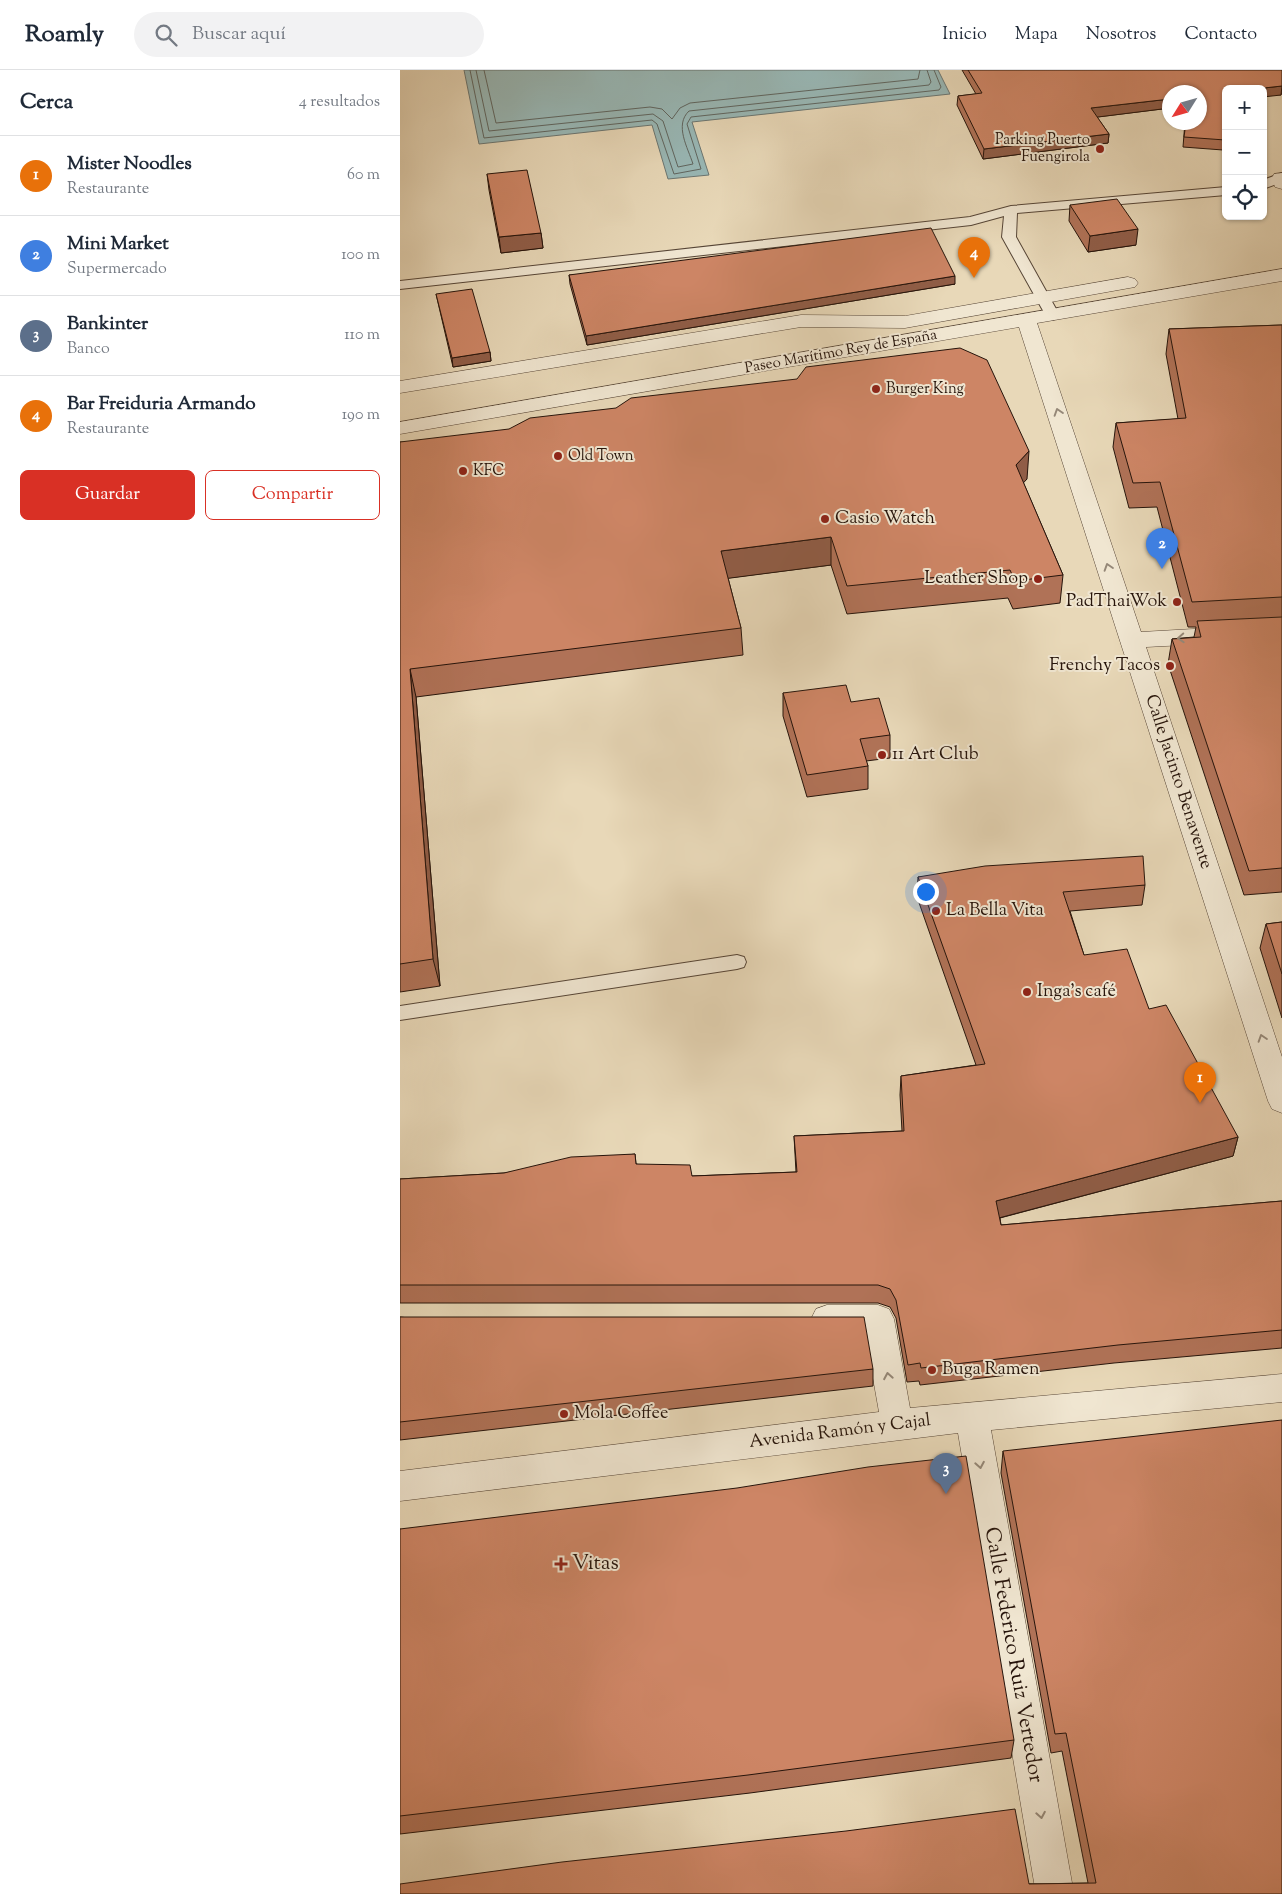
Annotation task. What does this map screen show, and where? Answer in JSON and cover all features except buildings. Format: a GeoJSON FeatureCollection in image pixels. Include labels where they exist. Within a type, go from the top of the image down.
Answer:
{"type":"FeatureCollection","features":[{"type":"Feature","properties":{"kind":"street"},"geometry":{"type":"LineString","coordinates":[[400,387],[801,321],[905,322],[1282,256]]}},
{"type":"Feature","properties":{"kind":"street","name":"Paseo Marítimo Rey de España"},"geometry":{"type":"LineString","coordinates":[[400,428],[1282,275]]}},
{"type":"Feature","properties":{"kind":"street","name":"Calle Jacinto Benavente"},"geometry":{"type":"LineString","coordinates":[[1026,320],[1038,350],[1282,1101]]}},
{"type":"Feature","properties":{"kind":"street"},"geometry":{"type":"LineString","coordinates":[[1132,640],[1282,632]]}},
{"type":"Feature","properties":{"kind":"street"},"geometry":{"type":"LineString","coordinates":[[799,1319],[878,1319],[897,1424]]}},
{"type":"Feature","properties":{"kind":"street","name":"Avenida Ramón y Cajal"},"geometry":{"type":"LineString","coordinates":[[400,1486],[897,1424],[1282,1388]]}},
{"type":"Feature","properties":{"kind":"street","name":"Calle Federico Ruiz Vertedor"},"geometry":{"type":"LineString","coordinates":[[972,1417],[1055,1894]]}},
{"type":"Feature","properties":{"kind":"lane"},"geometry":{"type":"LineString","coordinates":[[1267,184],[1282,179]]}},
{"type":"Feature","properties":{"kind":"lane"},"geometry":{"type":"LineString","coordinates":[[400,285],[971,221],[1011,210],[1222,191]]}},
{"type":"Feature","properties":{"kind":"lane"},"geometry":{"type":"LineString","coordinates":[[1011,210],[1009,237],[1053,316]]}},
{"type":"Feature","properties":{"kind":"lane"},"geometry":{"type":"LineString","coordinates":[[400,1013],[737,962]]}},
{"type":"Feature","properties":{"kind":"water"},"geometry":{"type":"Polygon","coordinates":[[[464,70],[938,70],[950,94],[692,122],[709,175],[668,179],[652,125],[479,144],[464,70]]]}},
{"type":"Feature","properties":{"kind":"place","name":"Parking Puerto Fuengirola"},"geometry":{"type":"Point","coordinates":[1100,149]}},
{"type":"Feature","properties":{"kind":"place","name":"Bar Freiduria Armando"},"geometry":{"type":"Point","coordinates":[974,278]}},
{"type":"Feature","properties":{"kind":"place","name":"Burger King"},"geometry":{"type":"Point","coordinates":[876,389]}},
{"type":"Feature","properties":{"kind":"place","name":"Old Town"},"geometry":{"type":"Point","coordinates":[558,456]}},
{"type":"Feature","properties":{"kind":"place","name":"KFC"},"geometry":{"type":"Point","coordinates":[463,471]}},
{"type":"Feature","properties":{"kind":"place","name":"Casio Watch"},"geometry":{"type":"Point","coordinates":[825,519]}},
{"type":"Feature","properties":{"kind":"place","name":"Mini Market"},"geometry":{"type":"Point","coordinates":[1162,569]}},
{"type":"Feature","properties":{"kind":"place","name":"Leather Shop"},"geometry":{"type":"Point","coordinates":[1038,579]}},
{"type":"Feature","properties":{"kind":"place","name":"PadThaiWok"},"geometry":{"type":"Point","coordinates":[1177,602]}},
{"type":"Feature","properties":{"kind":"place","name":"Frenchy Tacos"},"geometry":{"type":"Point","coordinates":[1170,666]}},
{"type":"Feature","properties":{"kind":"place","name":"11 Art Club"},"geometry":{"type":"Point","coordinates":[882,755]}},
{"type":"Feature","properties":{"kind":"place","name":"La Bella Vita"},"geometry":{"type":"Point","coordinates":[936,911]}},
{"type":"Feature","properties":{"kind":"place","name":"Inga's café"},"geometry":{"type":"Point","coordinates":[1027,992]}},
{"type":"Feature","properties":{"kind":"place","name":"Mister Noodles"},"geometry":{"type":"Point","coordinates":[1200,1103]}},
{"type":"Feature","properties":{"kind":"place","name":"Buga Ramen"},"geometry":{"type":"Point","coordinates":[932,1370]}},
{"type":"Feature","properties":{"kind":"place","name":"Mola Coffee"},"geometry":{"type":"Point","coordinates":[564,1414]}},
{"type":"Feature","properties":{"kind":"place","name":"Bankinter"},"geometry":{"type":"Point","coordinates":[946,1494]}},
{"type":"Feature","properties":{"kind":"place","name":"Vitas"},"geometry":{"type":"Point","coordinates":[561,1564]}}]}
